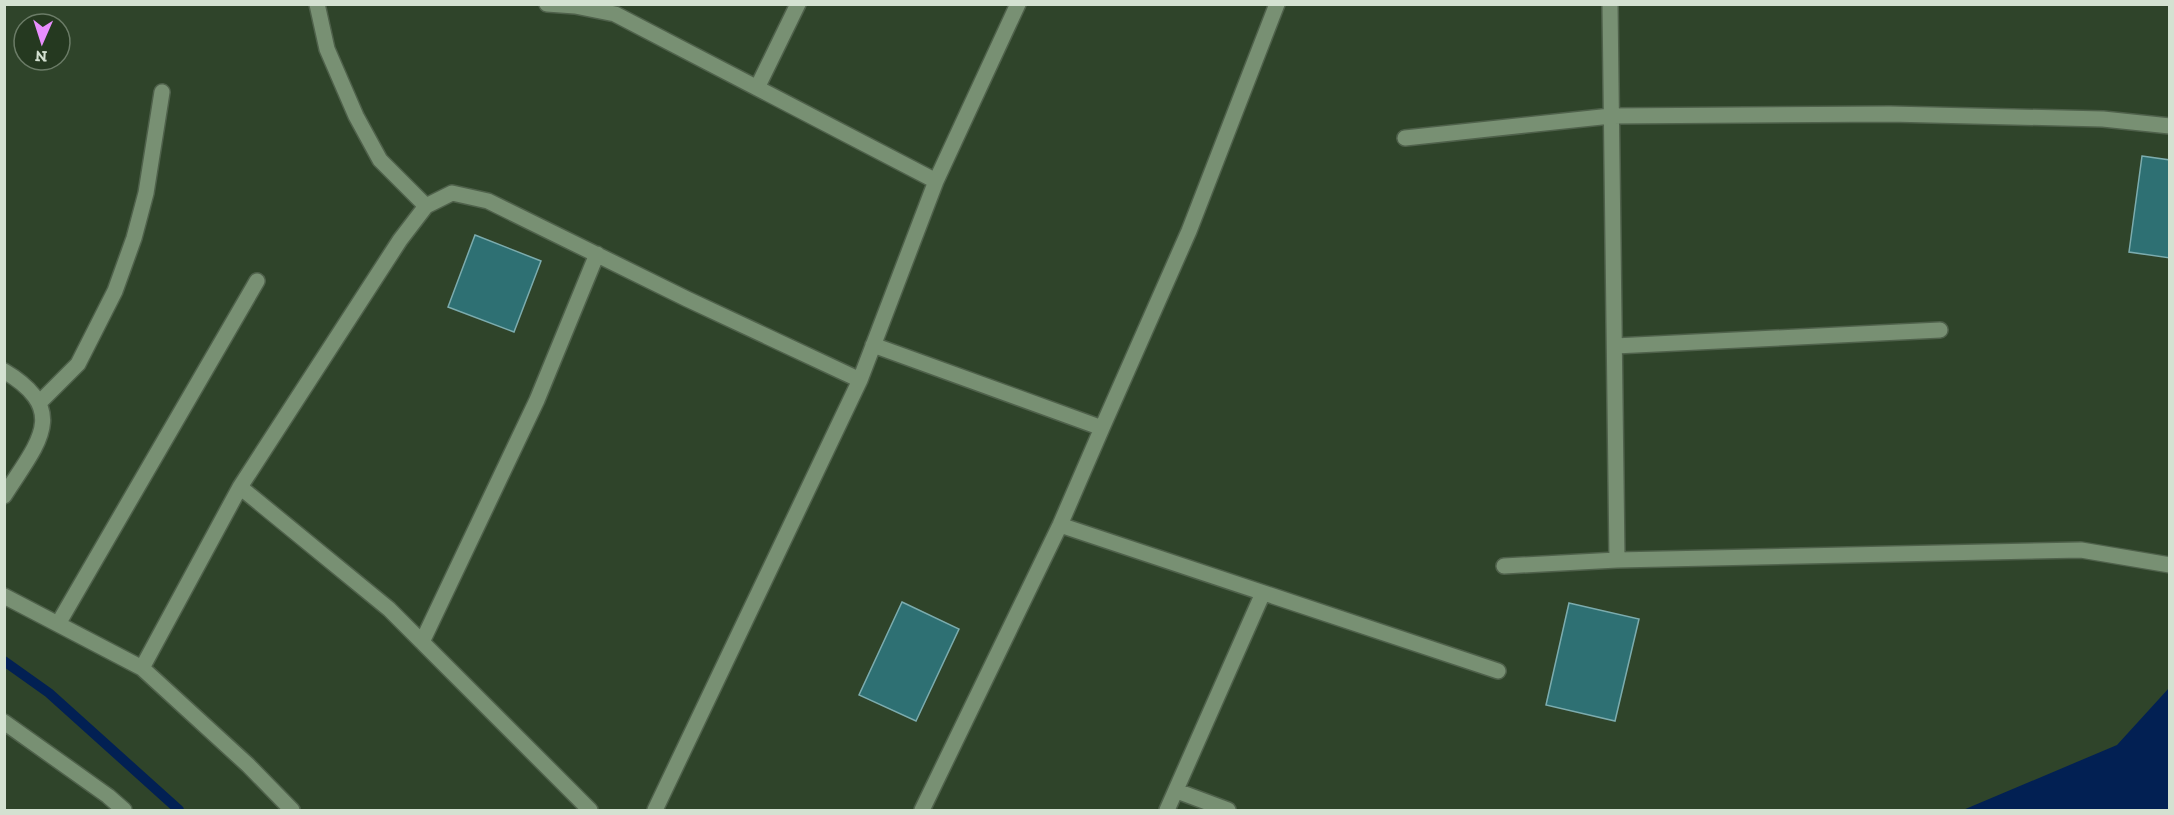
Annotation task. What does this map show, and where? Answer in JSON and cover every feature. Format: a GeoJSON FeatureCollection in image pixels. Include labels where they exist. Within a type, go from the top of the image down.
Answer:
{"type":"FeatureCollection","features":[{"type":"Feature","properties":{"kind":"street"},"geometry":{"type":"LineString","coordinates":[[317,4],[327,49],[356,116],[380,160],[426,206]]}},
{"type":"Feature","properties":{"kind":"street"},"geometry":{"type":"LineString","coordinates":[[547,4],[575,5],[615,14],[936,181]]}},
{"type":"Feature","properties":{"kind":"street"},"geometry":{"type":"LineString","coordinates":[[757,88],[798,4]]}},
{"type":"Feature","properties":{"kind":"street"},"geometry":{"type":"LineString","coordinates":[[655,810],[860,380],[936,181],[1018,4]]}},
{"type":"Feature","properties":{"kind":"street"},"geometry":{"type":"LineString","coordinates":[[922,810],[1060,525],[1189,231],[1277,4]]}},
{"type":"Feature","properties":{"kind":"street"},"geometry":{"type":"LineString","coordinates":[[1610,4],[1617,560]]}},
{"type":"Feature","properties":{"kind":"street"},"geometry":{"type":"LineString","coordinates":[[40,402],[78,364],[115,291],[135,237],[146,192],[162,92]]}},
{"type":"Feature","properties":{"kind":"street"},"geometry":{"type":"LineString","coordinates":[[1404,138],[1611,116],[1890,114],[2103,119],[2169,126]]}},
{"type":"Feature","properties":{"kind":"street"},"geometry":{"type":"LineString","coordinates":[[142,668],[240,488],[400,240],[426,206],[452,193],[488,201],[860,380]]}},
{"type":"Feature","properties":{"kind":"street"},"geometry":{"type":"LineString","coordinates":[[422,642],[537,400],[597,254]]}},
{"type":"Feature","properties":{"kind":"street"},"geometry":{"type":"LineString","coordinates":[[58,624],[257,281]]}},
{"type":"Feature","properties":{"kind":"street"},"geometry":{"type":"LineString","coordinates":[[1615,346],[1940,330]]}},
{"type":"Feature","properties":{"kind":"street"},"geometry":{"type":"LineString","coordinates":[[873,345],[1102,428]]}},
{"type":"Feature","properties":{"kind":"street"},"geometry":{"type":"LineString","coordinates":[[4,371],[30,388],[40,402],[45,424],[38,443],[4,496]]}},
{"type":"Feature","properties":{"kind":"street"},"geometry":{"type":"LineString","coordinates":[[240,488],[389,609],[590,810]]}},
{"type":"Feature","properties":{"kind":"street"},"geometry":{"type":"LineString","coordinates":[[1060,525],[1498,671]]}},
{"type":"Feature","properties":{"kind":"street"},"geometry":{"type":"LineString","coordinates":[[1504,566],[1617,560],[2081,550],[2169,565]]}},
{"type":"Feature","properties":{"kind":"street"},"geometry":{"type":"LineString","coordinates":[[1167,810],[1263,593]]}},
{"type":"Feature","properties":{"kind":"street"},"geometry":{"type":"LineString","coordinates":[[4,596],[142,668],[248,765],[292,810]]}},
{"type":"Feature","properties":{"kind":"street"},"geometry":{"type":"LineString","coordinates":[[4,722],[108,796],[124,810]]}},
{"type":"Feature","properties":{"kind":"street"},"geometry":{"type":"LineString","coordinates":[[1177,791],[1228,810]]}},
{"type":"Feature","properties":{"kind":"water"},"geometry":{"type":"Polygon","coordinates":[[[2169,688],[2169,810],[1963,810],[2117,745],[2169,688]]]}},
{"type":"Feature","properties":{"kind":"building"},"geometry":{"type":"Polygon","coordinates":[[[2142,156],[2170,160],[2170,258],[2129,252],[2142,156]]]}},
{"type":"Feature","properties":{"kind":"building"},"geometry":{"type":"Polygon","coordinates":[[[475,235],[541,261],[514,332],[448,307],[475,235]]]}},
{"type":"Feature","properties":{"kind":"building"},"geometry":{"type":"Polygon","coordinates":[[[902,602],[959,629],[916,721],[859,695],[902,602]]]}},
{"type":"Feature","properties":{"kind":"building"},"geometry":{"type":"Polygon","coordinates":[[[1569,603],[1639,619],[1615,721],[1546,705],[1569,603]]]}},
{"type":"Feature","properties":{"kind":"waterway"},"geometry":{"type":"LineString","coordinates":[[4,661],[49,693],[179,810]]}}]}
